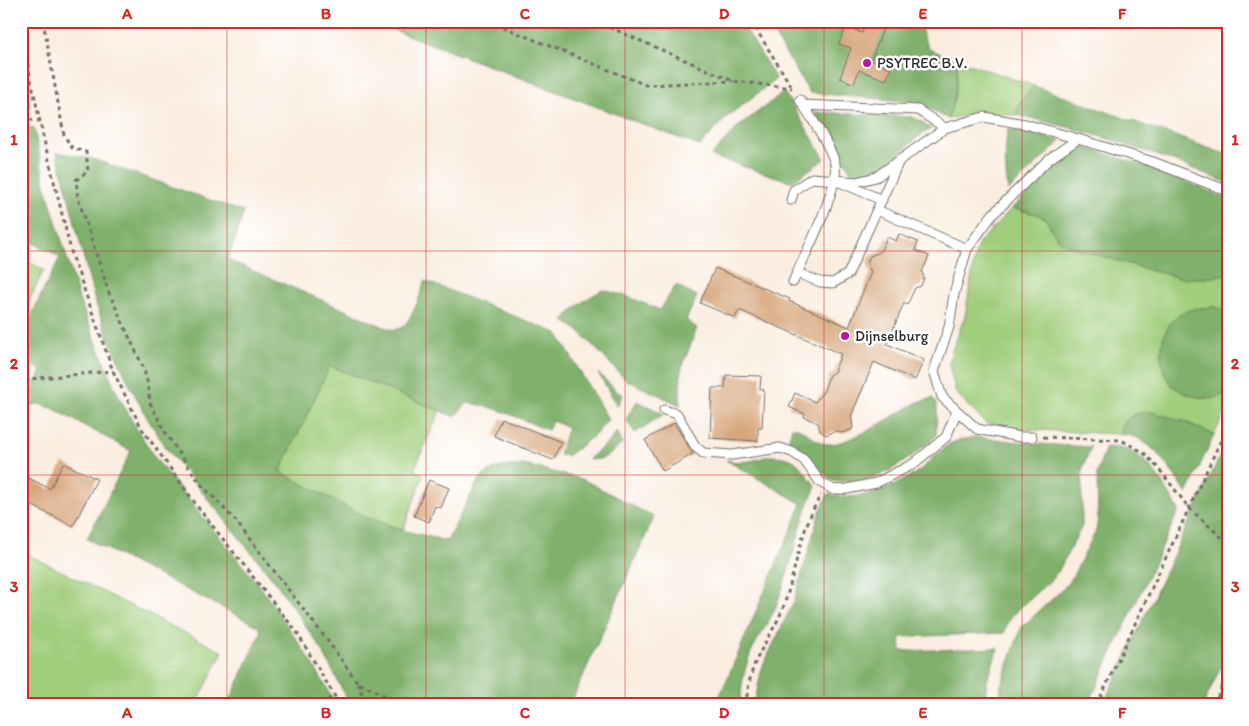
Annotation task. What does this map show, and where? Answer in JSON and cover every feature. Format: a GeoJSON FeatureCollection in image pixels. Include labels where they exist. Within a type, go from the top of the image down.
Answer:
{"type":"FeatureCollection","features":[{"type":"Feature","properties":{"kind":"lane"},"geometry":{"type":"LineString","coordinates":[[802,103],[918,110],[944,128]]}},
{"type":"Feature","properties":{"kind":"lane"},"geometry":{"type":"LineString","coordinates":[[802,103],[832,154],[836,171],[831,194],[795,278],[833,283],[848,274],[900,158]]}},
{"type":"Feature","properties":{"kind":"lane"},"geometry":{"type":"LineString","coordinates":[[791,200],[794,190],[812,178],[856,182],[876,177],[944,128],[984,117],[1025,124],[1078,139],[1153,162],[1228,191]]}},
{"type":"Feature","properties":{"kind":"lane"},"geometry":{"type":"LineString","coordinates":[[1032,437],[1020,437],[977,429],[942,397],[934,371],[949,327],[954,294],[967,249],[992,215],[1049,159],[1078,139]]}},
{"type":"Feature","properties":{"kind":"lane"},"geometry":{"type":"LineString","coordinates":[[835,180],[882,200]]}},
{"type":"Feature","properties":{"kind":"lane"},"geometry":{"type":"LineString","coordinates":[[877,210],[967,249]]}},
{"type":"Feature","properties":{"kind":"lane"},"geometry":{"type":"LineString","coordinates":[[664,410],[677,414],[695,446],[702,453],[732,455],[780,448],[792,452],[804,460],[820,482],[834,490],[876,483],[913,464],[946,437],[957,411]]}},
{"type":"Feature","properties":{"kind":"path"},"geometry":{"type":"LineString","coordinates":[[43,21],[64,135],[72,148],[86,152],[88,171],[76,180],[78,198],[109,293],[144,367],[150,403],[168,437],[199,482],[235,520],[330,644],[358,684],[366,705]]}},
{"type":"Feature","properties":{"kind":"path"},"geometry":{"type":"LineString","coordinates":[[488,21],[646,86],[733,81],[792,88]]}},
{"type":"Feature","properties":{"kind":"path"},"geometry":{"type":"LineString","coordinates":[[595,21],[733,81]]}},
{"type":"Feature","properties":{"kind":"path"},"geometry":{"type":"LineString","coordinates":[[751,21],[802,103]]}},
{"type":"Feature","properties":{"kind":"path"},"geometry":{"type":"LineString","coordinates":[[21,32],[72,255],[113,371],[142,429],[200,510],[296,631],[340,705]]}},
{"type":"Feature","properties":{"kind":"path"},"geometry":{"type":"LineString","coordinates":[[21,118],[40,121]]}},
{"type":"Feature","properties":{"kind":"path"},"geometry":{"type":"LineString","coordinates":[[22,393],[29,379],[113,371]]}},
{"type":"Feature","properties":{"kind":"path"},"geometry":{"type":"LineString","coordinates":[[1097,705],[1228,425]]}},
{"type":"Feature","properties":{"kind":"path"},"geometry":{"type":"LineString","coordinates":[[1032,437],[1121,440],[1143,452],[1189,508],[1228,543]]}},
{"type":"Feature","properties":{"kind":"path"},"geometry":{"type":"LineString","coordinates":[[746,705],[754,664],[782,611],[793,579],[806,528],[814,506],[826,485]]}},
{"type":"Feature","properties":{"kind":"path"},"geometry":{"type":"LineString","coordinates":[[1214,705],[1228,674]]}},
{"type":"Feature","properties":{"kind":"path"},"geometry":{"type":"LineString","coordinates":[[358,684],[372,688],[403,705]]}},
{"type":"Feature","properties":{"kind":"path"},"geometry":{"type":"LineString","coordinates":[[321,705],[334,695]]}},
{"type":"Feature","properties":{"kind":"green space"},"geometry":{"type":"Polygon","coordinates":[[[370,21],[741,21],[776,79],[728,116],[700,146],[370,21]]]}},
{"type":"Feature","properties":{"kind":"green space"},"geometry":{"type":"Polygon","coordinates":[[[766,21],[921,21],[923,36],[929,49],[957,60],[955,90],[948,119],[915,102],[810,93],[766,21]]]}},
{"type":"Feature","properties":{"kind":"green space"},"geometry":{"type":"Polygon","coordinates":[[[957,60],[1034,86],[1020,102],[1016,115],[978,113],[948,119],[956,90],[957,60]]]}},
{"type":"Feature","properties":{"kind":"green space"},"geometry":{"type":"Polygon","coordinates":[[[21,67],[30,108],[21,107],[21,67]]]}},
{"type":"Feature","properties":{"kind":"green space"},"geometry":{"type":"Polygon","coordinates":[[[1034,86],[1228,155],[1228,183],[1124,144],[1016,115],[1020,102],[1034,86]]]}},
{"type":"Feature","properties":{"kind":"green space"},"geometry":{"type":"Polygon","coordinates":[[[784,92],[825,159],[792,182],[711,156],[738,127],[784,92]]]}},
{"type":"Feature","properties":{"kind":"green space"},"geometry":{"type":"Polygon","coordinates":[[[814,112],[912,117],[931,129],[923,133],[880,169],[869,174],[852,173],[814,112]]]}},
{"type":"Feature","properties":{"kind":"green space"},"geometry":{"type":"Polygon","coordinates":[[[21,127],[34,128],[45,184],[80,302],[116,391],[135,426],[155,458],[262,589],[309,658],[337,705],[228,705],[261,632],[258,626],[87,539],[131,451],[52,408],[38,404],[22,407],[42,370],[21,362],[21,336],[60,257],[21,236],[21,127]]]}},
{"type":"Feature","properties":{"kind":"green space"},"geometry":{"type":"Polygon","coordinates":[[[1008,129],[1061,141],[1008,191],[1005,160],[1008,129]]]}},
{"type":"Feature","properties":{"kind":"green space"},"geometry":{"type":"Polygon","coordinates":[[[1078,146],[1154,170],[1228,199],[1228,274],[1204,278],[1181,278],[1084,251],[1062,243],[1045,218],[1012,208],[1078,146]]]}},
{"type":"Feature","properties":{"kind":"green space"},"geometry":{"type":"Polygon","coordinates":[[[57,152],[93,159],[244,212],[228,260],[388,328],[398,329],[407,322],[415,308],[425,281],[557,333],[608,419],[597,433],[567,456],[559,455],[568,427],[552,421],[548,430],[498,410],[467,403],[455,417],[330,366],[280,472],[363,516],[406,531],[447,541],[478,481],[487,473],[497,468],[509,466],[524,465],[582,479],[654,517],[570,705],[350,705],[322,650],[274,580],[167,449],[129,384],[107,334],[94,298],[57,152]]]}},
{"type":"Feature","properties":{"kind":"green space"},"geometry":{"type":"Polygon","coordinates":[[[1012,208],[1045,218],[1062,243],[1084,251],[1181,278],[1204,278],[1228,274],[1228,311],[1215,307],[1200,308],[1161,356],[1165,373],[1173,385],[1186,394],[1214,398],[1228,393],[1228,406],[1214,435],[1184,421],[1135,414],[1127,419],[1118,434],[1011,428],[985,423],[956,393],[949,364],[965,316],[975,256],[979,243],[1012,208]]]}},
{"type":"Feature","properties":{"kind":"green space"},"geometry":{"type":"Polygon","coordinates":[[[21,258],[44,270],[21,317],[21,258]]]}},
{"type":"Feature","properties":{"kind":"green space"},"geometry":{"type":"Polygon","coordinates":[[[676,285],[697,296],[686,320],[697,328],[681,370],[680,405],[626,380],[578,330],[563,320],[582,303],[603,290],[626,296],[660,310],[676,285]]]}},
{"type":"Feature","properties":{"kind":"green space"},"geometry":{"type":"Polygon","coordinates":[[[1215,307],[1228,311],[1228,393],[1217,398],[1203,398],[1187,394],[1173,386],[1163,368],[1162,346],[1164,335],[1169,326],[1184,312],[1215,307]]]}},
{"type":"Feature","properties":{"kind":"green space"},"geometry":{"type":"Polygon","coordinates":[[[330,365],[440,411],[414,470],[424,474],[403,530],[363,516],[280,472],[330,365]]]}},
{"type":"Feature","properties":{"kind":"green space"},"geometry":{"type":"Polygon","coordinates":[[[598,373],[623,395],[617,405],[598,373]]]}},
{"type":"Feature","properties":{"kind":"green space"},"geometry":{"type":"Polygon","coordinates":[[[933,398],[937,406],[936,436],[893,469],[868,479],[855,482],[831,479],[806,452],[788,442],[792,427],[801,429],[821,443],[836,443],[847,440],[871,429],[914,404],[933,398]]]}},
{"type":"Feature","properties":{"kind":"green space"},"geometry":{"type":"Polygon","coordinates":[[[637,401],[664,414],[635,433],[626,419],[637,401]]]}},
{"type":"Feature","properties":{"kind":"green space"},"geometry":{"type":"Polygon","coordinates":[[[1147,411],[1181,421],[1214,435],[1187,494],[1168,466],[1151,447],[1138,438],[1118,434],[1130,418],[1147,411]]]}},
{"type":"Feature","properties":{"kind":"green space"},"geometry":{"type":"Polygon","coordinates":[[[617,432],[623,443],[605,457],[589,459],[608,443],[617,432]]]}},
{"type":"Feature","properties":{"kind":"green space"},"geometry":{"type":"Polygon","coordinates":[[[975,437],[1038,444],[1091,447],[1082,470],[1082,526],[1053,578],[1018,609],[1008,621],[1004,633],[900,637],[901,651],[998,648],[987,681],[984,705],[754,705],[762,668],[794,601],[819,514],[828,494],[852,497],[888,488],[920,470],[949,444],[975,437]]]}},
{"type":"Feature","properties":{"kind":"green space"},"geometry":{"type":"Polygon","coordinates":[[[1228,439],[1228,651],[1203,705],[1103,705],[1228,439]]]}},
{"type":"Feature","properties":{"kind":"green space"},"geometry":{"type":"Polygon","coordinates":[[[1106,447],[1129,451],[1143,459],[1160,480],[1179,510],[1088,705],[999,705],[1001,685],[1021,628],[1064,588],[1073,576],[1096,531],[1098,518],[1097,473],[1106,447]]]}},
{"type":"Feature","properties":{"kind":"green space"},"geometry":{"type":"Polygon","coordinates":[[[778,456],[792,460],[801,467],[816,486],[805,513],[777,605],[748,660],[742,682],[740,705],[716,705],[802,504],[726,460],[737,462],[778,456]]]}},
{"type":"Feature","properties":{"kind":"green space"},"geometry":{"type":"Polygon","coordinates":[[[21,551],[223,652],[196,705],[21,705],[21,551]]]}},
{"type":"Feature","properties":{"kind":"building"},"geometry":{"type":"Polygon","coordinates":[[[866,21],[884,27],[871,60],[891,68],[886,80],[859,70],[854,84],[840,78],[851,48],[839,44],[846,26],[862,33],[866,21]]]}},
{"type":"Feature","properties":{"kind":"building","name":"Dijnselburg"},"geometry":{"type":"Polygon","coordinates":[[[899,234],[918,242],[915,250],[929,256],[922,272],[924,278],[921,286],[915,288],[907,305],[904,303],[887,344],[924,360],[915,380],[874,362],[851,416],[853,427],[851,430],[842,433],[836,431],[826,435],[820,431],[818,423],[804,417],[805,414],[789,407],[795,393],[815,402],[824,391],[829,375],[834,372],[841,354],[739,310],[735,318],[700,303],[715,268],[790,299],[789,301],[849,327],[871,272],[867,263],[870,256],[880,252],[887,237],[896,241],[899,234]]]}},
{"type":"Feature","properties":{"kind":"building"},"geometry":{"type":"Polygon","coordinates":[[[726,375],[761,376],[760,389],[764,390],[762,428],[758,428],[758,441],[710,438],[712,388],[725,388],[726,375]]]}},
{"type":"Feature","properties":{"kind":"building"},"geometry":{"type":"Polygon","coordinates":[[[501,418],[561,442],[553,460],[494,436],[501,418]]]}},
{"type":"Feature","properties":{"kind":"building"},"geometry":{"type":"Polygon","coordinates":[[[674,423],[693,454],[663,471],[645,440],[674,423]]]}},
{"type":"Feature","properties":{"kind":"building"},"geometry":{"type":"Polygon","coordinates":[[[63,463],[97,479],[73,526],[21,500],[21,474],[50,489],[63,463]]]}},
{"type":"Feature","properties":{"kind":"building"},"geometry":{"type":"Polygon","coordinates":[[[429,480],[449,488],[441,508],[435,506],[429,522],[414,516],[429,480]]]}},
{"type":"Feature","properties":{"kind":"place","name":"PSYTREC B.V."},"geometry":{"type":"Point","coordinates":[867,63]}},
{"type":"Feature","properties":{"kind":"place","name":"Dijnselburg"},"geometry":{"type":"Point","coordinates":[845,336]}}]}
